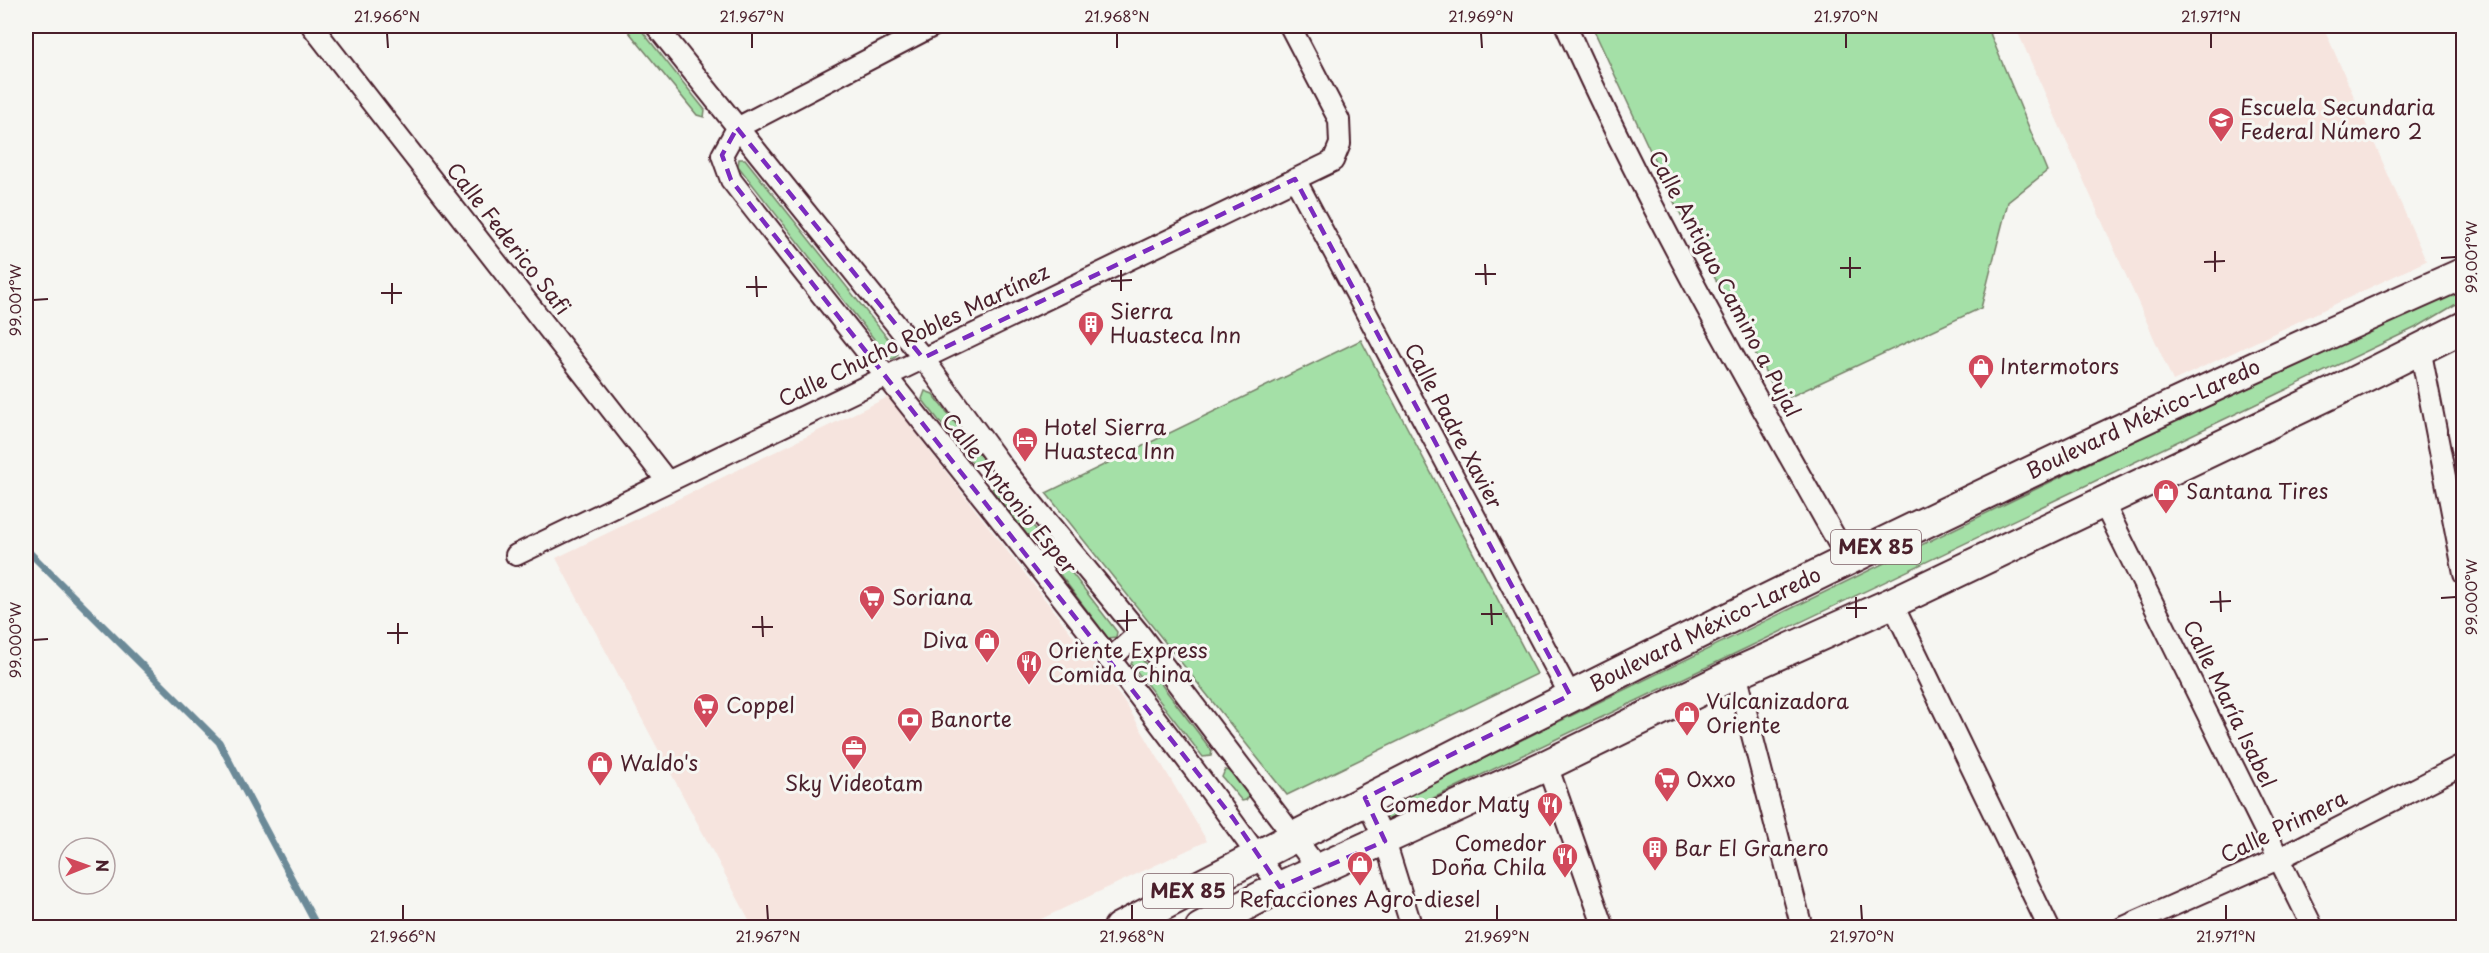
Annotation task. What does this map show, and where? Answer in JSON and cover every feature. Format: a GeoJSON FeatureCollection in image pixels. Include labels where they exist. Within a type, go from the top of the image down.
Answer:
{"type":"FeatureCollection","features":[{"type":"Feature","properties":{"kind":"main road","name":"Boulevard México-Laredo"},"geometry":{"type":"LineString","coordinates":[[1119,927],[1365,798],[1570,695],[1848,560],[2318,338],[2463,273]]}},
{"type":"Feature","properties":{"kind":"main road","name":"MEX 85"},"geometry":{"type":"LineString","coordinates":[[1201,927],[1231,921],[1280,887],[1385,841],[1736,673],[1892,603],[2463,327]]}},
{"type":"Feature","properties":{"kind":"street","name":"Calle Federico Safi"},"geometry":{"type":"LineString","coordinates":[[312,26],[667,481]]}},
{"type":"Feature","properties":{"kind":"street","name":"Calle Antonio Esper"},"geometry":{"type":"LineString","coordinates":[[656,26],[923,358],[1004,469],[1138,633],[1320,871]]}},
{"type":"Feature","properties":{"kind":"street"},"geometry":{"type":"LineString","coordinates":[[737,128],[910,30],[933,26]]}},
{"type":"Feature","properties":{"kind":"street","name":"Calle Chucho Robles Martínez"},"geometry":{"type":"LineString","coordinates":[[516,555],[1333,161],[1340,144],[1339,120],[1290,26]]}},
{"type":"Feature","properties":{"kind":"street","name":"Calle Antiguo Camino a Pujal"},"geometry":{"type":"LineString","coordinates":[[1566,26],[1590,80],[1722,338],[1848,560]]}},
{"type":"Feature","properties":{"kind":"street","name":"Calle Antonio Esper"},"geometry":{"type":"LineString","coordinates":[[737,128],[722,155],[731,180],[1233,818],[1280,887]]}},
{"type":"Feature","properties":{"kind":"street","name":"Calle Padre Xavier"},"geometry":{"type":"LineString","coordinates":[[1295,178],[1570,695]]}},
{"type":"Feature","properties":{"kind":"street"},"geometry":{"type":"LineString","coordinates":[[2420,348],[2463,573]]}},
{"type":"Feature","properties":{"kind":"street","name":"Calle María Isabel"},"geometry":{"type":"LineString","coordinates":[[2103,501],[2313,927]]}},
{"type":"Feature","properties":{"kind":"street"},"geometry":{"type":"LineString","coordinates":[[1037,566],[1065,544]]}},
{"type":"Feature","properties":{"kind":"street"},"geometry":{"type":"LineString","coordinates":[[1892,603],[2049,927]]}},
{"type":"Feature","properties":{"kind":"street"},"geometry":{"type":"LineString","coordinates":[[1109,660],[1138,633]]}},
{"type":"Feature","properties":{"kind":"street"},"geometry":{"type":"LineString","coordinates":[[1736,673],[1802,927]]}},
{"type":"Feature","properties":{"kind":"street","name":"Calle Primera"},"geometry":{"type":"LineString","coordinates":[[2122,927],[2278,859],[2463,764]]}},
{"type":"Feature","properties":{"kind":"street"},"geometry":{"type":"LineString","coordinates":[[1547,765],[1604,927]]}},
{"type":"Feature","properties":{"kind":"street"},"geometry":{"type":"LineString","coordinates":[[1365,798],[1385,841],[1412,927]]}},
{"type":"Feature","properties":{"kind":"highlighted area"},"geometry":{"type":"Polygon","coordinates":[[[737,128],[923,358],[1295,179],[1570,695],[1365,798],[1385,841],[1280,887],[1233,818],[731,180],[722,155],[737,128]]]}},
{"type":"Feature","properties":{"kind":"shaded area","name":"Escuela Secundaria Federal Número 2"},"geometry":{"type":"Polygon","coordinates":[[[2015,26],[2323,26],[2426,261],[2173,381],[2015,26]]]}},
{"type":"Feature","properties":{"kind":"shaded area"},"geometry":{"type":"Polygon","coordinates":[[[888,397],[1126,704],[1207,841],[1024,927],[753,927],[556,558],[888,397]]]}},
{"type":"Feature","properties":{"kind":"green space"},"geometry":{"type":"Polygon","coordinates":[[[624,26],[638,26],[705,110],[704,117],[697,115],[624,26]]]}},
{"type":"Feature","properties":{"kind":"green space"},"geometry":{"type":"Polygon","coordinates":[[[1592,26],[1987,26],[2047,171],[2008,202],[1981,308],[1781,401],[1674,202],[1592,26]]]}},
{"type":"Feature","properties":{"kind":"green space"},"geometry":{"type":"Polygon","coordinates":[[[739,159],[745,159],[897,350],[898,355],[893,359],[889,358],[738,166],[739,159]]]}},
{"type":"Feature","properties":{"kind":"green space"},"geometry":{"type":"Polygon","coordinates":[[[2463,284],[2463,300],[2419,326],[1383,822],[1380,809],[2237,391],[2463,284]]]}},
{"type":"Feature","properties":{"kind":"green space"},"geometry":{"type":"Polygon","coordinates":[[[1361,340],[1537,674],[1287,795],[1046,493],[1361,340]]]}},
{"type":"Feature","properties":{"kind":"green space"},"geometry":{"type":"Polygon","coordinates":[[[925,391],[933,394],[982,458],[981,463],[973,464],[922,399],[925,391]]]}},
{"type":"Feature","properties":{"kind":"green space"},"geometry":{"type":"Polygon","coordinates":[[[995,483],[1002,485],[1038,532],[1037,536],[1029,537],[992,490],[995,483]]]}},
{"type":"Feature","properties":{"kind":"green space"},"geometry":{"type":"Polygon","coordinates":[[[1061,565],[1068,568],[1117,632],[1116,637],[1108,638],[1058,572],[1061,565]]]}},
{"type":"Feature","properties":{"kind":"green space"},"geometry":{"type":"Polygon","coordinates":[[[1135,657],[1142,659],[1212,751],[1211,756],[1203,757],[1131,664],[1135,657]]]}},
{"type":"Feature","properties":{"kind":"green space"},"geometry":{"type":"Polygon","coordinates":[[[1225,770],[1231,771],[1249,796],[1246,800],[1242,801],[1222,777],[1225,770]]]}},
{"type":"Feature","properties":{"kind":"waterway"},"geometry":{"type":"LineString","coordinates":[[26,549],[219,742],[318,928]]}},
{"type":"Feature","properties":{"kind":"place","name":"Escuela Secundaria Federal Número 2"},"geometry":{"type":"Point","coordinates":[2221,143]}},
{"type":"Feature","properties":{"kind":"place","name":"Sierra Huasteca Inn"},"geometry":{"type":"Point","coordinates":[1091,347]}},
{"type":"Feature","properties":{"kind":"place","name":"Intermotors"},"geometry":{"type":"Point","coordinates":[1981,390]}},
{"type":"Feature","properties":{"kind":"place","name":"Hotel Sierra Huasteca Inn"},"geometry":{"type":"Point","coordinates":[1025,463]}},
{"type":"Feature","properties":{"kind":"place","name":"Santana Tires"},"geometry":{"type":"Point","coordinates":[2166,515]}},
{"type":"Feature","properties":{"kind":"place","name":"Soriana"},"geometry":{"type":"Point","coordinates":[872,621]}},
{"type":"Feature","properties":{"kind":"place","name":"Diva"},"geometry":{"type":"Point","coordinates":[987,664]}},
{"type":"Feature","properties":{"kind":"place","name":"Oriente Express Comida China"},"geometry":{"type":"Point","coordinates":[1029,686]}},
{"type":"Feature","properties":{"kind":"place","name":"Coppel"},"geometry":{"type":"Point","coordinates":[706,729]}},
{"type":"Feature","properties":{"kind":"place","name":"Vulcanizadora Oriente"},"geometry":{"type":"Point","coordinates":[1687,737]}},
{"type":"Feature","properties":{"kind":"place","name":"Banorte"},"geometry":{"type":"Point","coordinates":[910,743]}},
{"type":"Feature","properties":{"kind":"place","name":"Sky Videotam"},"geometry":{"type":"Point","coordinates":[854,771]}},
{"type":"Feature","properties":{"kind":"place","name":"Waldo's"},"geometry":{"type":"Point","coordinates":[600,787]}},
{"type":"Feature","properties":{"kind":"place","name":"Oxxo"},"geometry":{"type":"Point","coordinates":[1667,803]}},
{"type":"Feature","properties":{"kind":"place","name":"Comedor Maty"},"geometry":{"type":"Point","coordinates":[1550,828]}},
{"type":"Feature","properties":{"kind":"place","name":"Bar El Granero"},"geometry":{"type":"Point","coordinates":[1655,872]}},
{"type":"Feature","properties":{"kind":"place","name":"Comedor Doña Chila"},"geometry":{"type":"Point","coordinates":[1565,879]}},
{"type":"Feature","properties":{"kind":"place","name":"Refacciones Agro-diesel"},"geometry":{"type":"Point","coordinates":[1360,887]}}]}
